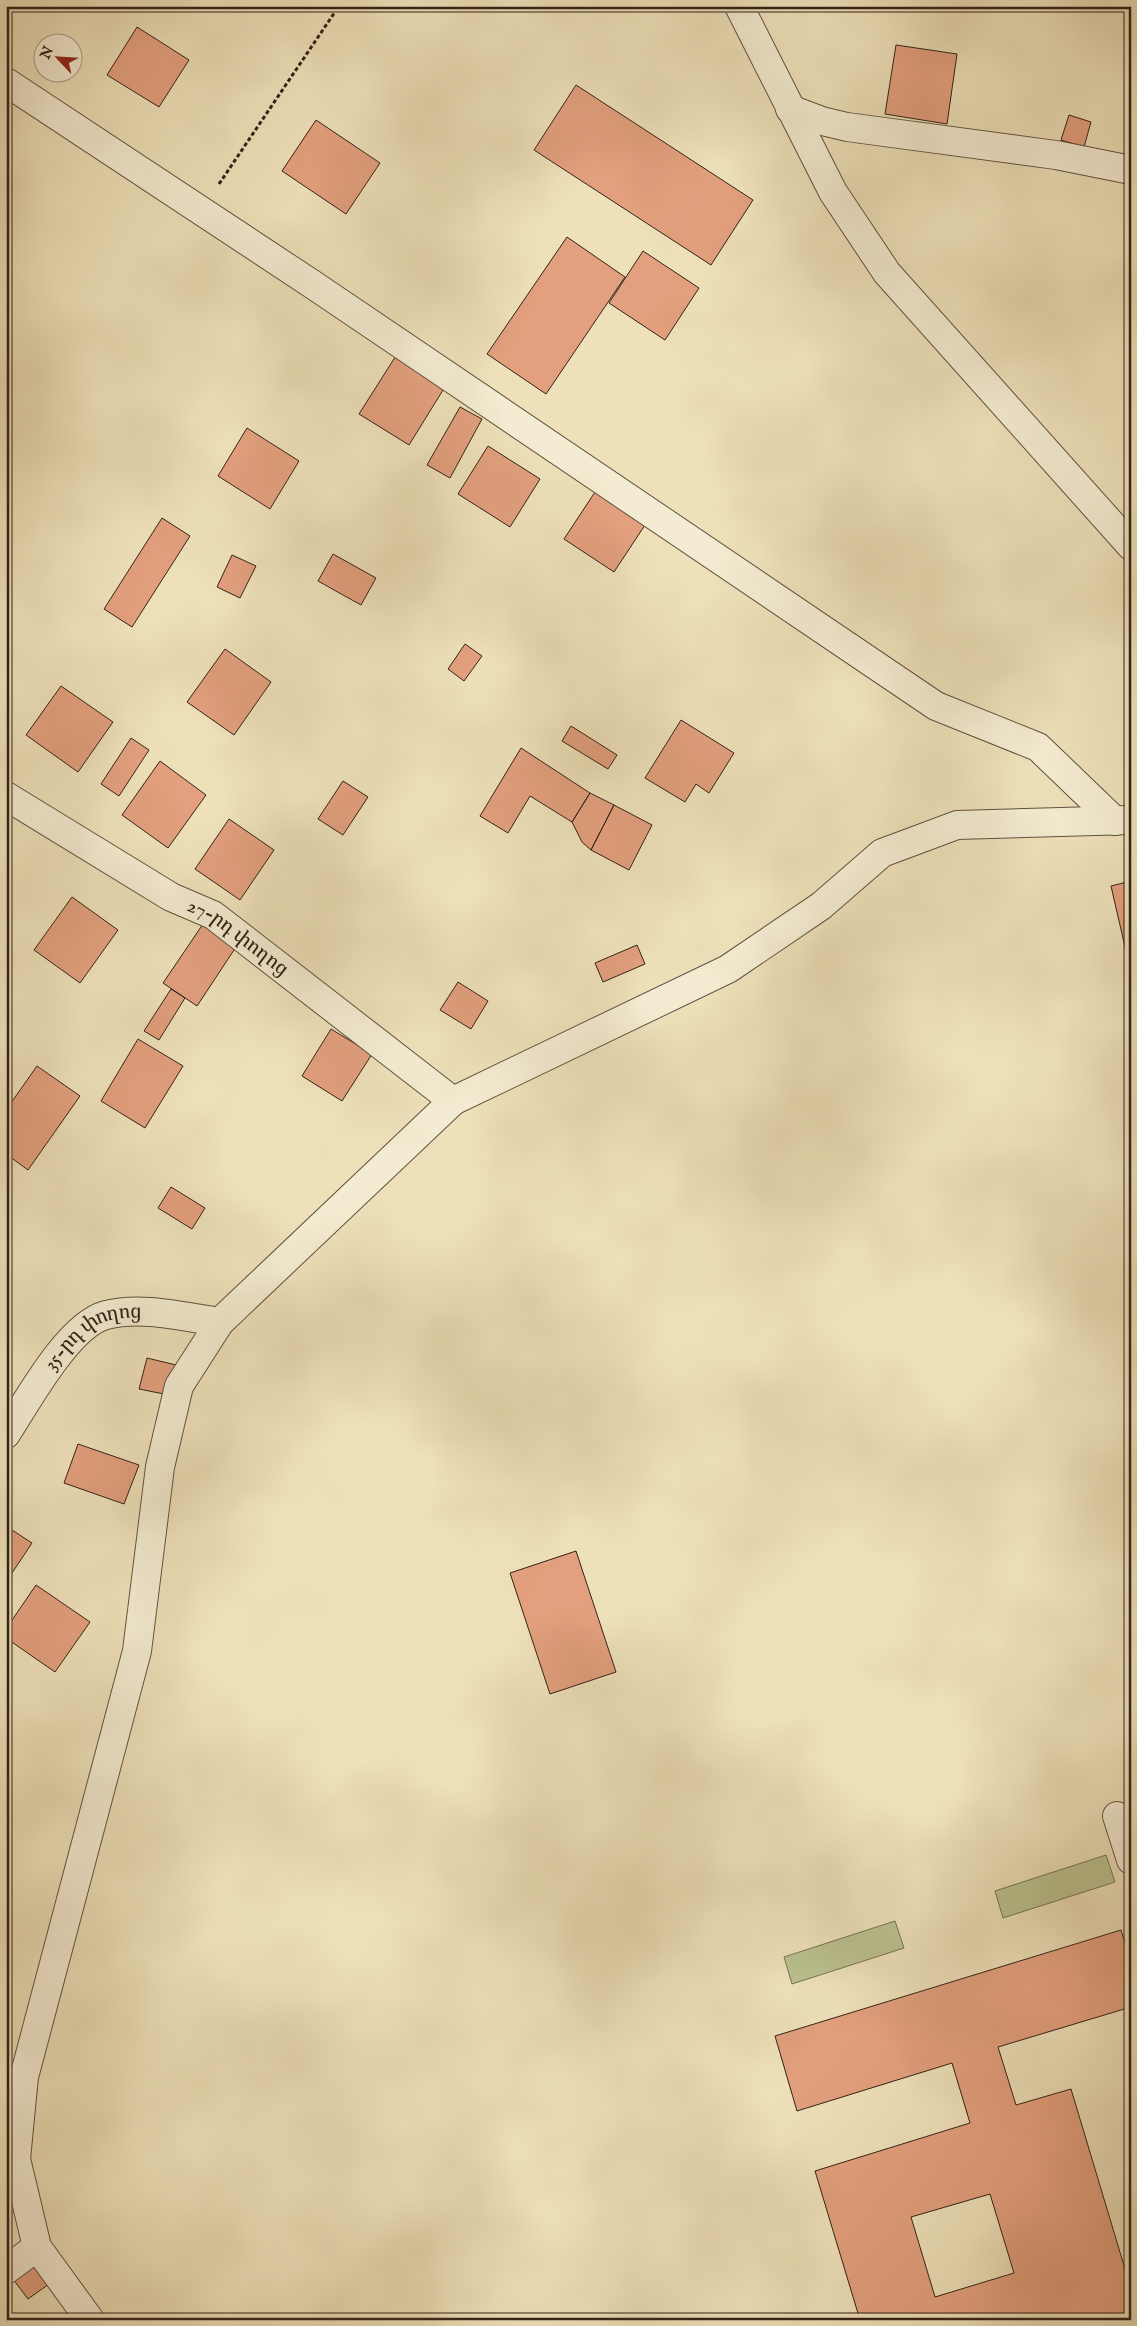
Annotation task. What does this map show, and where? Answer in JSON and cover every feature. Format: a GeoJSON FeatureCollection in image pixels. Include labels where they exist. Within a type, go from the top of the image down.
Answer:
{"type":"FeatureCollection","features":[{"type":"Feature","properties":{"kind":"street"},"geometry":{"type":"LineString","coordinates":[[739,6],[833,192],[887,273],[1131,546]]}},
{"type":"Feature","properties":{"kind":"street"},"geometry":{"type":"LineString","coordinates":[[6,82],[201,211],[936,706],[1038,747],[1123,820]]}},
{"type":"Feature","properties":{"kind":"street"},"geometry":{"type":"LineString","coordinates":[[790,109],[822,121],[847,127],[1056,155],[1131,170]]}},
{"type":"Feature","properties":{"kind":"street","name":"27-րդ փողոց"},"geometry":{"type":"LineString","coordinates":[[6,796],[171,897],[213,915],[453,1102]]}},
{"type":"Feature","properties":{"kind":"street"},"geometry":{"type":"LineString","coordinates":[[90,2320],[37,2247],[16,2159],[24,2077],[137,1651],[160,1467],[179,1386],[220,1322],[453,1102],[728,968],[821,906],[882,852],[957,825],[1123,820]]}},
{"type":"Feature","properties":{"kind":"street","name":"35-րդ փողոց"},"geometry":{"type":"LineString","coordinates":[[6,1434],[52,1362],[79,1330],[104,1316],[145,1311],[220,1322]]}},
{"type":"Feature","properties":{"kind":"street"},"geometry":{"type":"LineString","coordinates":[[1117,1816],[1131,1860]]}},
{"type":"Feature","properties":{"kind":"street"},"geometry":{"type":"LineString","coordinates":[[6,2270],[37,2247]]}},
{"type":"Feature","properties":{"kind":"path"},"geometry":{"type":"LineString","coordinates":[[201,211],[339,6]]}},
{"type":"Feature","properties":{"kind":"green space"},"geometry":{"type":"Polygon","coordinates":[[[1106,1855],[1115,1882],[1003,1918],[995,1891],[1106,1855]]]}},
{"type":"Feature","properties":{"kind":"green space"},"geometry":{"type":"Polygon","coordinates":[[[895,1921],[904,1948],[792,1984],[784,1957],[895,1921]]]}},
{"type":"Feature","properties":{"kind":"building"},"geometry":{"type":"Polygon","coordinates":[[[137,27],[189,60],[159,107],[107,75],[137,27]]]}},
{"type":"Feature","properties":{"kind":"building"},"geometry":{"type":"Polygon","coordinates":[[[896,45],[957,54],[947,124],[885,114],[896,45]]]}},
{"type":"Feature","properties":{"kind":"building"},"geometry":{"type":"Polygon","coordinates":[[[576,85],[753,200],[711,265],[534,150],[576,85]]]}},
{"type":"Feature","properties":{"kind":"building"},"geometry":{"type":"Polygon","coordinates":[[[1069,115],[1091,122],[1084,147],[1061,140],[1069,115]]]}},
{"type":"Feature","properties":{"kind":"building"},"geometry":{"type":"Polygon","coordinates":[[[316,120],[380,163],[346,214],[282,171],[316,120]]]}},
{"type":"Feature","properties":{"kind":"building"},"geometry":{"type":"Polygon","coordinates":[[[567,237],[625,277],[546,394],[487,354],[567,237]]]}},
{"type":"Feature","properties":{"kind":"building"},"geometry":{"type":"Polygon","coordinates":[[[643,251],[699,288],[665,340],[609,303],[643,251]]]}},
{"type":"Feature","properties":{"kind":"building"},"geometry":{"type":"Polygon","coordinates":[[[399,351],[448,382],[409,445],[359,414],[399,351]]]}},
{"type":"Feature","properties":{"kind":"building"},"geometry":{"type":"Polygon","coordinates":[[[460,407],[482,419],[450,478],[427,465],[460,407]]]}},
{"type":"Feature","properties":{"kind":"building"},"geometry":{"type":"Polygon","coordinates":[[[247,428],[299,461],[270,509],[218,476],[247,428]]]}},
{"type":"Feature","properties":{"kind":"building"},"geometry":{"type":"Polygon","coordinates":[[[488,446],[540,479],[510,527],[458,494],[488,446]]]}},
{"type":"Feature","properties":{"kind":"building"},"geometry":{"type":"Polygon","coordinates":[[[601,483],[651,516],[614,572],[564,539],[601,483]]]}},
{"type":"Feature","properties":{"kind":"building"},"geometry":{"type":"Polygon","coordinates":[[[162,518],[190,536],[132,627],[104,609],[162,518]]]}},
{"type":"Feature","properties":{"kind":"building"},"geometry":{"type":"Polygon","coordinates":[[[333,554],[376,578],[361,605],[318,581],[333,554]]]}},
{"type":"Feature","properties":{"kind":"building"},"geometry":{"type":"Polygon","coordinates":[[[232,555],[256,566],[240,598],[217,587],[232,555]]]}},
{"type":"Feature","properties":{"kind":"building"},"geometry":{"type":"Polygon","coordinates":[[[465,644],[482,656],[464,681],[448,669],[465,644]]]}},
{"type":"Feature","properties":{"kind":"building"},"geometry":{"type":"Polygon","coordinates":[[[225,649],[271,682],[234,735],[187,702],[225,649]]]}},
{"type":"Feature","properties":{"kind":"building"},"geometry":{"type":"Polygon","coordinates":[[[61,686],[113,722],[78,772],[26,735],[61,686]]]}},
{"type":"Feature","properties":{"kind":"building"},"geometry":{"type":"Polygon","coordinates":[[[681,720],[734,753],[709,793],[696,784],[685,802],[645,778],[681,720]]]}},
{"type":"Feature","properties":{"kind":"building"},"geometry":{"type":"Polygon","coordinates":[[[571,726],[617,755],[608,769],[562,741],[571,726]]]}},
{"type":"Feature","properties":{"kind":"building"},"geometry":{"type":"Polygon","coordinates":[[[131,738],[149,750],[119,796],[101,784],[131,738]]]}},
{"type":"Feature","properties":{"kind":"building"},"geometry":{"type":"Polygon","coordinates":[[[521,748],[590,793],[572,822],[530,796],[508,833],[480,816],[521,748]]]}},
{"type":"Feature","properties":{"kind":"building"},"geometry":{"type":"Polygon","coordinates":[[[160,761],[206,795],[168,848],[122,815],[160,761]]]}},
{"type":"Feature","properties":{"kind":"building"},"geometry":{"type":"Polygon","coordinates":[[[343,781],[368,797],[343,835],[318,819],[343,781]]]}},
{"type":"Feature","properties":{"kind":"building"},"geometry":{"type":"Polygon","coordinates":[[[590,793],[614,805],[591,850],[582,842],[572,822],[590,793]]]}},
{"type":"Feature","properties":{"kind":"building"},"geometry":{"type":"Polygon","coordinates":[[[614,805],[652,825],[629,870],[591,850],[614,805]]]}},
{"type":"Feature","properties":{"kind":"building"},"geometry":{"type":"Polygon","coordinates":[[[229,819],[274,850],[240,900],[195,869],[229,819]]]}},
{"type":"Feature","properties":{"kind":"building"},"geometry":{"type":"Polygon","coordinates":[[[1131,881],[1131,973],[1111,886],[1131,881]]]}},
{"type":"Feature","properties":{"kind":"building"},"geometry":{"type":"Polygon","coordinates":[[[72,897],[118,930],[80,983],[34,950],[72,897]]]}},
{"type":"Feature","properties":{"kind":"building"},"geometry":{"type":"Polygon","coordinates":[[[203,924],[236,947],[197,1006],[163,983],[203,924]]]}},
{"type":"Feature","properties":{"kind":"building"},"geometry":{"type":"Polygon","coordinates":[[[637,945],[645,964],[603,982],[595,963],[637,945]]]}},
{"type":"Feature","properties":{"kind":"building"},"geometry":{"type":"Polygon","coordinates":[[[458,982],[488,1001],[471,1029],[440,1010],[458,982]]]}},
{"type":"Feature","properties":{"kind":"building"},"geometry":{"type":"Polygon","coordinates":[[[171,989],[185,998],[159,1040],[144,1031],[171,989]]]}},
{"type":"Feature","properties":{"kind":"building"},"geometry":{"type":"Polygon","coordinates":[[[331,1029],[372,1054],[342,1101],[302,1076],[331,1029]]]}},
{"type":"Feature","properties":{"kind":"building"},"geometry":{"type":"Polygon","coordinates":[[[138,1039],[183,1066],[145,1128],[101,1101],[138,1039]]]}},
{"type":"Feature","properties":{"kind":"building"},"geometry":{"type":"Polygon","coordinates":[[[37,1066],[80,1096],[28,1170],[6,1154],[6,1110],[37,1066]]]}},
{"type":"Feature","properties":{"kind":"building"},"geometry":{"type":"Polygon","coordinates":[[[171,1187],[205,1208],[192,1229],[158,1208],[171,1187]]]}},
{"type":"Feature","properties":{"kind":"building"},"geometry":{"type":"Polygon","coordinates":[[[147,1358],[176,1365],[169,1395],[139,1389],[147,1358]]]}},
{"type":"Feature","properties":{"kind":"building"},"geometry":{"type":"Polygon","coordinates":[[[78,1444],[139,1465],[124,1504],[64,1483],[78,1444]]]}},
{"type":"Feature","properties":{"kind":"building"},"geometry":{"type":"Polygon","coordinates":[[[6,1526],[32,1543],[6,1582],[6,1526]]]}},
{"type":"Feature","properties":{"kind":"building"},"geometry":{"type":"Polygon","coordinates":[[[576,1551],[616,1672],[550,1694],[510,1573],[576,1551]]]}},
{"type":"Feature","properties":{"kind":"building"},"geometry":{"type":"Polygon","coordinates":[[[36,1585],[90,1622],[55,1672],[6,1638],[6,1629],[36,1585]]]}},
{"type":"Feature","properties":{"kind":"building"},"geometry":{"type":"Polygon","coordinates":[[[1121,1930],[1131,1962],[1131,2007],[998,2047],[1016,2105],[1071,2089],[1131,2289],[1131,2320],[860,2320],[815,2171],[970,2123],[952,2063],[797,2111],[775,2036],[1121,1930]],[[990,2194],[911,2217],[935,2297],[1014,2273],[990,2194]]]}},
{"type":"Feature","properties":{"kind":"building"},"geometry":{"type":"Polygon","coordinates":[[[34,2263],[49,2284],[28,2299],[13,2279],[34,2263]]]}}]}
